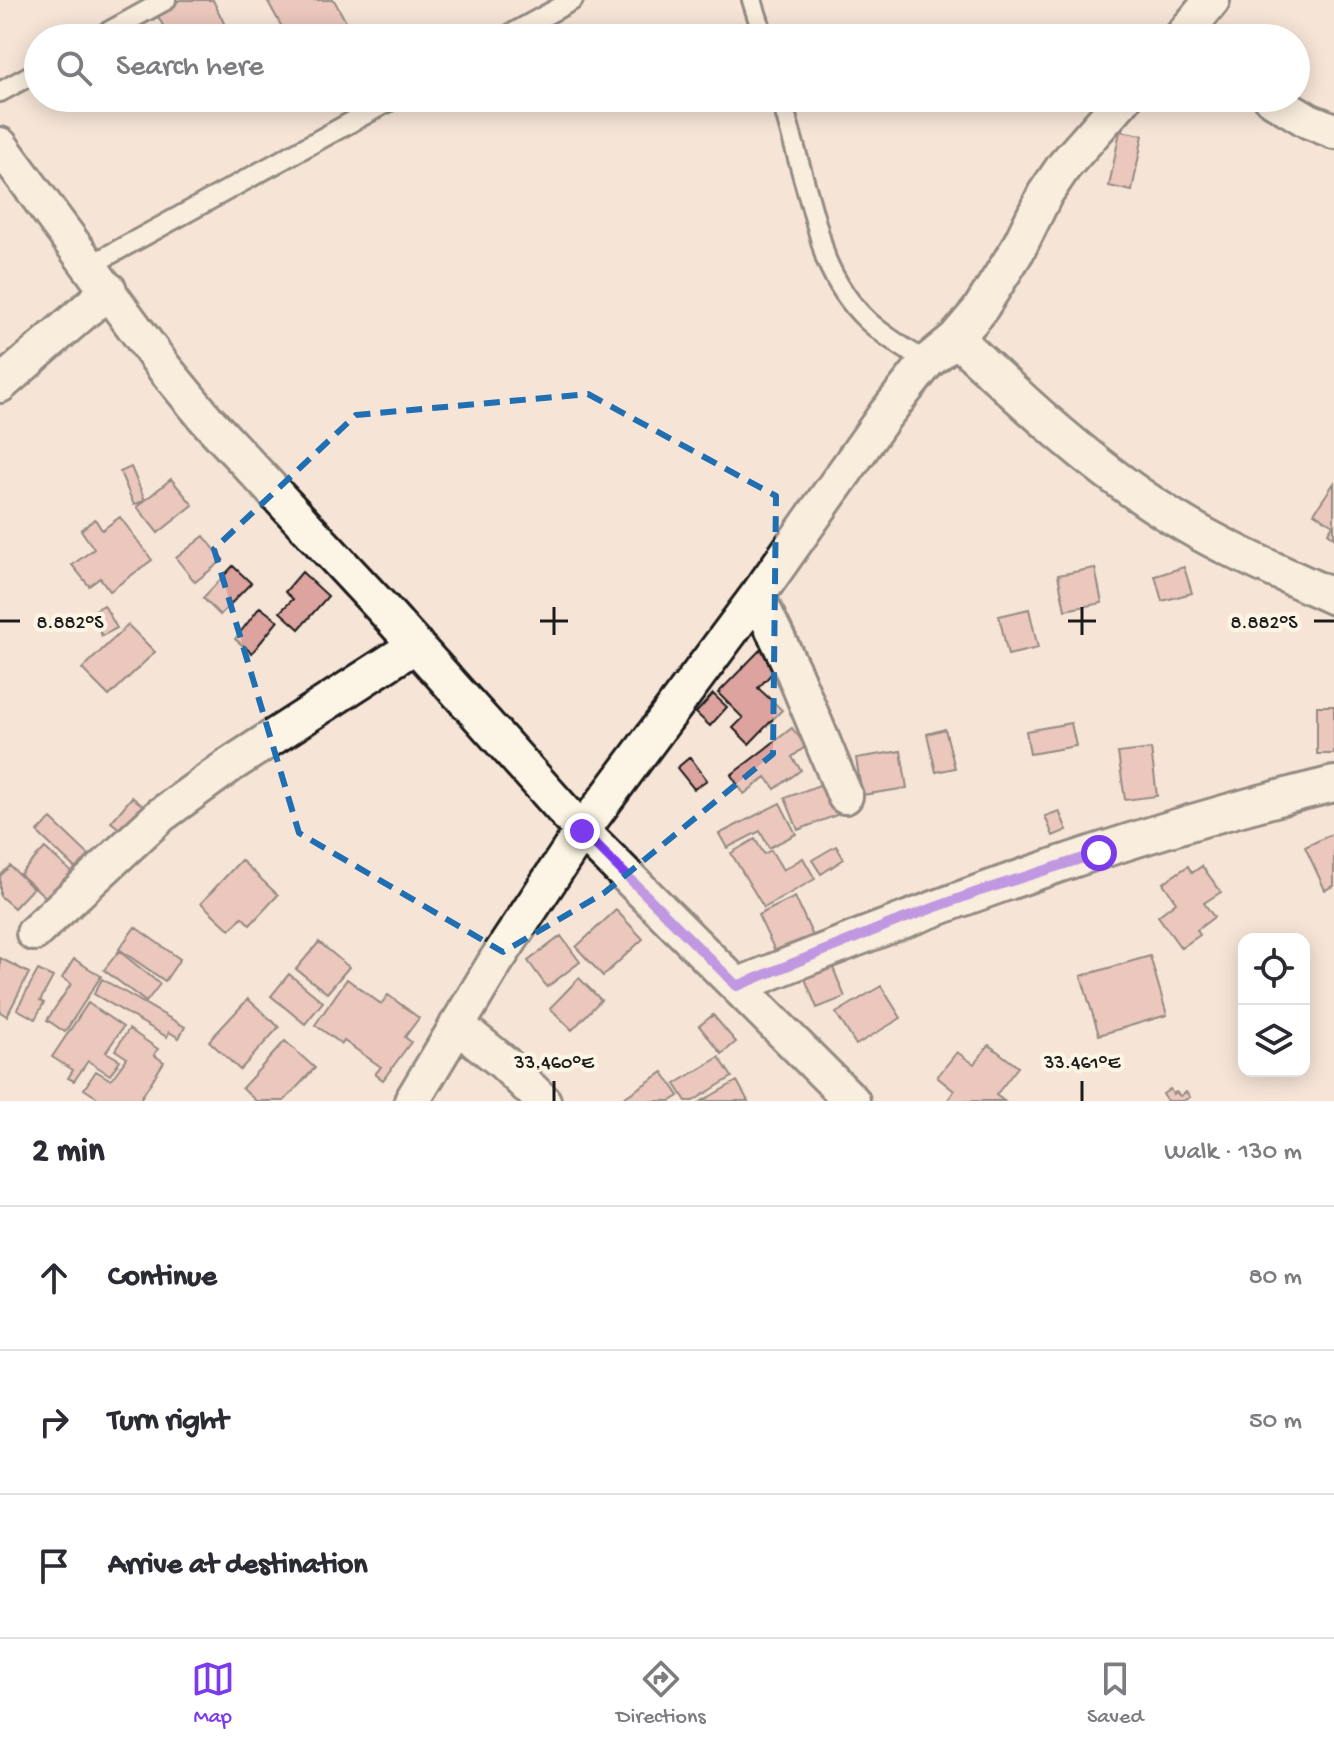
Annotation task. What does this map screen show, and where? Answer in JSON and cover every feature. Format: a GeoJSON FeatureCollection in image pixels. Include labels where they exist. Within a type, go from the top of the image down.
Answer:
{"type":"FeatureCollection","features":[{"type":"Feature","properties":{"kind":"street"},"geometry":{"type":"LineString","coordinates":[[1193,24],[1212,0]]}},
{"type":"Feature","properties":{"kind":"street"},"geometry":{"type":"LineString","coordinates":[[412,1101],[496,961],[582,831],[757,596],[868,439],[927,362],[956,338],[995,288],[1045,194],[1064,166],[1112,112]]}},
{"type":"Feature","properties":{"kind":"street"},"geometry":{"type":"LineString","coordinates":[[1294,112],[1334,131]]}},
{"type":"Feature","properties":{"kind":"street"},"geometry":{"type":"LineString","coordinates":[[0,145],[165,369],[207,420],[416,645],[582,831],[852,1101]]}},
{"type":"Feature","properties":{"kind":"street"},"geometry":{"type":"LineString","coordinates":[[0,385],[99,278]]}},
{"type":"Feature","properties":{"kind":"street"},"geometry":{"type":"LineString","coordinates":[[956,338],[1055,431],[1172,517],[1334,597]]}},
{"type":"Feature","properties":{"kind":"street"},"geometry":{"type":"LineString","coordinates":[[757,596],[794,673],[845,796]]}},
{"type":"Feature","properties":{"kind":"street"},"geometry":{"type":"LineString","coordinates":[[34,933],[161,815],[230,765],[416,645]]}},
{"type":"Feature","properties":{"kind":"street"},"geometry":{"type":"LineString","coordinates":[[737,986],[977,892],[1256,803],[1334,784]]}},
{"type":"Feature","properties":{"kind":"street"},"geometry":{"type":"LineString","coordinates":[[457,1025],[504,1063],[543,1101]]}},
{"type":"Feature","properties":{"kind":"lane"},"geometry":{"type":"LineString","coordinates":[[122,24],[166,0]]}},
{"type":"Feature","properties":{"kind":"lane"},"geometry":{"type":"LineString","coordinates":[[529,24],[573,0]]}},
{"type":"Feature","properties":{"kind":"lane"},"geometry":{"type":"LineString","coordinates":[[752,0],[760,24]]}},
{"type":"Feature","properties":{"kind":"lane"},"geometry":{"type":"LineString","coordinates":[[0,92],[24,79]]}},
{"type":"Feature","properties":{"kind":"lane"},"geometry":{"type":"LineString","coordinates":[[99,278],[372,112]]}},
{"type":"Feature","properties":{"kind":"lane"},"geometry":{"type":"LineString","coordinates":[[785,112],[835,281],[849,303],[877,332],[927,362]]}},
{"type":"Feature","properties":{"kind":"highlighted area"},"geometry":{"type":"Polygon","coordinates":[[[588,394],[776,496],[773,754],[604,893],[503,952],[299,833],[214,549],[356,415],[588,394]]]}},
{"type":"Feature","properties":{"kind":"building"},"geometry":{"type":"Polygon","coordinates":[[[180,0],[213,0],[224,24],[162,24],[156,13],[180,0]]]}},
{"type":"Feature","properties":{"kind":"building"},"geometry":{"type":"Polygon","coordinates":[[[267,0],[334,0],[347,24],[280,24],[267,0]]]}},
{"type":"Feature","properties":{"kind":"building"},"geometry":{"type":"Polygon","coordinates":[[[1120,131],[1143,135],[1132,191],[1109,186],[1120,131]]]}},
{"type":"Feature","properties":{"kind":"building"},"geometry":{"type":"Polygon","coordinates":[[[131,467],[145,500],[134,505],[120,472],[131,467]]]}},
{"type":"Feature","properties":{"kind":"building"},"geometry":{"type":"Polygon","coordinates":[[[171,479],[193,505],[158,533],[137,507],[171,479]]]}},
{"type":"Feature","properties":{"kind":"building"},"geometry":{"type":"Polygon","coordinates":[[[1334,483],[1334,538],[1328,533],[1333,525],[1314,513],[1334,483]]]}},
{"type":"Feature","properties":{"kind":"building"},"geometry":{"type":"Polygon","coordinates":[[[120,517],[152,560],[110,591],[100,578],[89,586],[72,565],[94,549],[81,530],[95,519],[102,530],[120,517]]]}},
{"type":"Feature","properties":{"kind":"building"},"geometry":{"type":"Polygon","coordinates":[[[204,536],[223,560],[195,582],[176,558],[204,536]]]}},
{"type":"Feature","properties":{"kind":"building"},"geometry":{"type":"Polygon","coordinates":[[[233,566],[251,583],[220,615],[203,598],[233,566]]]}},
{"type":"Feature","properties":{"kind":"building"},"geometry":{"type":"Polygon","coordinates":[[[1184,567],[1192,593],[1162,601],[1155,576],[1184,567]]]}},
{"type":"Feature","properties":{"kind":"building"},"geometry":{"type":"Polygon","coordinates":[[[1095,568],[1102,603],[1065,610],[1058,575],[1095,568]]]}},
{"type":"Feature","properties":{"kind":"building"},"geometry":{"type":"Polygon","coordinates":[[[302,572],[328,596],[299,629],[280,612],[293,599],[285,592],[302,572]]]}},
{"type":"Feature","properties":{"kind":"building"},"geometry":{"type":"Polygon","coordinates":[[[104,605],[117,628],[102,636],[90,613],[104,605]]]}},
{"type":"Feature","properties":{"kind":"building"},"geometry":{"type":"Polygon","coordinates":[[[260,607],[278,621],[252,653],[235,639],[260,607]]]}},
{"type":"Feature","properties":{"kind":"building"},"geometry":{"type":"Polygon","coordinates":[[[1029,609],[1038,648],[1008,655],[999,616],[1029,609]]]}},
{"type":"Feature","properties":{"kind":"building"},"geometry":{"type":"Polygon","coordinates":[[[128,625],[155,652],[109,696],[82,669],[128,625]]]}},
{"type":"Feature","properties":{"kind":"building"},"geometry":{"type":"Polygon","coordinates":[[[762,648],[779,666],[758,688],[782,710],[749,744],[733,728],[743,718],[718,693],[762,648]]]}},
{"type":"Feature","properties":{"kind":"building"},"geometry":{"type":"Polygon","coordinates":[[[713,694],[727,707],[710,726],[696,713],[713,694]]]}},
{"type":"Feature","properties":{"kind":"building"},"geometry":{"type":"Polygon","coordinates":[[[1317,706],[1334,706],[1334,754],[1317,754],[1317,706]]]}},
{"type":"Feature","properties":{"kind":"building"},"geometry":{"type":"Polygon","coordinates":[[[1071,723],[1076,746],[1030,754],[1026,731],[1071,723]]]}},
{"type":"Feature","properties":{"kind":"building"},"geometry":{"type":"Polygon","coordinates":[[[792,728],[806,746],[792,757],[801,770],[775,789],[766,777],[744,794],[731,775],[792,728]]]}},
{"type":"Feature","properties":{"kind":"building"},"geometry":{"type":"Polygon","coordinates":[[[945,729],[955,768],[936,772],[927,734],[945,729]]]}},
{"type":"Feature","properties":{"kind":"building"},"geometry":{"type":"Polygon","coordinates":[[[1151,749],[1157,796],[1125,800],[1118,753],[1151,749]]]}},
{"type":"Feature","properties":{"kind":"building"},"geometry":{"type":"Polygon","coordinates":[[[901,751],[907,788],[862,795],[856,758],[901,751]]]}},
{"type":"Feature","properties":{"kind":"building"},"geometry":{"type":"Polygon","coordinates":[[[690,757],[707,780],[694,789],[677,768],[690,757]]]}},
{"type":"Feature","properties":{"kind":"building"},"geometry":{"type":"Polygon","coordinates":[[[835,779],[847,811],[798,830],[785,798],[835,779]]]}},
{"type":"Feature","properties":{"kind":"building"},"geometry":{"type":"Polygon","coordinates":[[[132,797],[152,813],[131,838],[111,822],[132,797]]]}},
{"type":"Feature","properties":{"kind":"building"},"geometry":{"type":"Polygon","coordinates":[[[780,803],[796,834],[769,848],[760,831],[727,848],[719,834],[780,803]]]}},
{"type":"Feature","properties":{"kind":"building"},"geometry":{"type":"Polygon","coordinates":[[[1059,811],[1067,830],[1053,836],[1045,816],[1059,811]]]}},
{"type":"Feature","properties":{"kind":"building"},"geometry":{"type":"Polygon","coordinates":[[[51,819],[92,858],[79,872],[37,832],[51,819]]]}},
{"type":"Feature","properties":{"kind":"building"},"geometry":{"type":"Polygon","coordinates":[[[1334,833],[1334,886],[1325,890],[1305,847],[1334,833]]]}},
{"type":"Feature","properties":{"kind":"building"},"geometry":{"type":"Polygon","coordinates":[[[755,839],[764,854],[771,850],[783,870],[803,858],[815,879],[764,908],[731,853],[755,839]]]}},
{"type":"Feature","properties":{"kind":"building"},"geometry":{"type":"Polygon","coordinates":[[[836,846],[844,859],[821,874],[812,860],[836,846]]]}},
{"type":"Feature","properties":{"kind":"building"},"geometry":{"type":"Polygon","coordinates":[[[45,848],[75,875],[51,902],[20,874],[45,848]]]}},
{"type":"Feature","properties":{"kind":"building"},"geometry":{"type":"Polygon","coordinates":[[[241,860],[278,895],[250,925],[242,917],[230,930],[201,903],[241,860]]]}},
{"type":"Feature","properties":{"kind":"building"},"geometry":{"type":"Polygon","coordinates":[[[10,866],[33,888],[14,908],[0,896],[0,876],[10,866]]]}},
{"type":"Feature","properties":{"kind":"building"},"geometry":{"type":"Polygon","coordinates":[[[1188,866],[1192,873],[1202,866],[1221,892],[1204,903],[1214,917],[1197,930],[1200,935],[1181,948],[1158,916],[1176,902],[1163,883],[1188,866]]]}},
{"type":"Feature","properties":{"kind":"building"},"geometry":{"type":"Polygon","coordinates":[[[795,897],[813,936],[776,953],[758,915],[795,897]]]}},
{"type":"Feature","properties":{"kind":"building"},"geometry":{"type":"Polygon","coordinates":[[[616,910],[643,939],[603,976],[576,947],[616,910]]]}},
{"type":"Feature","properties":{"kind":"building"},"geometry":{"type":"Polygon","coordinates":[[[135,927],[180,959],[165,981],[119,949],[135,927]]]}},
{"type":"Feature","properties":{"kind":"building"},"geometry":{"type":"Polygon","coordinates":[[[561,936],[580,962],[547,987],[528,961],[561,936]]]}},
{"type":"Feature","properties":{"kind":"building"},"geometry":{"type":"Polygon","coordinates":[[[319,942],[349,967],[327,993],[296,969],[319,942]]]}},
{"type":"Feature","properties":{"kind":"building"},"geometry":{"type":"Polygon","coordinates":[[[119,951],[160,984],[146,1002],[104,970],[119,951]]]}},
{"type":"Feature","properties":{"kind":"building"},"geometry":{"type":"Polygon","coordinates":[[[1150,956],[1167,1015],[1099,1035],[1081,976],[1150,956]]]}},
{"type":"Feature","properties":{"kind":"building"},"geometry":{"type":"Polygon","coordinates":[[[0,958],[29,973],[7,1016],[0,1012],[0,958]]]}},
{"type":"Feature","properties":{"kind":"building"},"geometry":{"type":"Polygon","coordinates":[[[829,958],[845,997],[817,1008],[801,969],[829,958]]]}},
{"type":"Feature","properties":{"kind":"building"},"geometry":{"type":"Polygon","coordinates":[[[74,959],[101,976],[65,1032],[47,1020],[71,984],[62,978],[74,959]]]}},
{"type":"Feature","properties":{"kind":"building"},"geometry":{"type":"Polygon","coordinates":[[[38,970],[53,977],[40,1001],[44,1003],[35,1019],[17,1009],[38,970]]]}},
{"type":"Feature","properties":{"kind":"building"},"geometry":{"type":"Polygon","coordinates":[[[289,974],[323,1002],[305,1024],[271,996],[289,974]]]}},
{"type":"Feature","properties":{"kind":"building"},"geometry":{"type":"Polygon","coordinates":[[[579,978],[601,1000],[572,1030],[550,1008],[579,978]]]}},
{"type":"Feature","properties":{"kind":"building"},"geometry":{"type":"Polygon","coordinates":[[[102,979],[185,1027],[179,1038],[169,1032],[167,1037],[94,994],[102,979]]]}},
{"type":"Feature","properties":{"kind":"building"},"geometry":{"type":"Polygon","coordinates":[[[347,979],[381,1004],[388,995],[419,1018],[405,1037],[411,1042],[383,1080],[375,1074],[381,1067],[315,1025],[347,979]]]}},
{"type":"Feature","properties":{"kind":"building"},"geometry":{"type":"Polygon","coordinates":[[[881,986],[901,1018],[856,1045],[836,1013],[881,986]]]}},
{"type":"Feature","properties":{"kind":"building"},"geometry":{"type":"Polygon","coordinates":[[[248,999],[279,1027],[240,1070],[209,1041],[248,999]]]}},
{"type":"Feature","properties":{"kind":"building"},"geometry":{"type":"Polygon","coordinates":[[[88,1003],[123,1027],[106,1052],[120,1060],[110,1075],[88,1061],[74,1081],[68,1078],[73,1070],[52,1057],[88,1003]]]}},
{"type":"Feature","properties":{"kind":"building"},"geometry":{"type":"Polygon","coordinates":[[[713,1015],[736,1042],[722,1054],[699,1026],[713,1015]]]}},
{"type":"Feature","properties":{"kind":"building"},"geometry":{"type":"Polygon","coordinates":[[[129,1029],[158,1049],[154,1055],[164,1062],[139,1101],[102,1101],[84,1089],[96,1071],[111,1080],[127,1058],[115,1050],[129,1029]]]}},
{"type":"Feature","properties":{"kind":"building"},"geometry":{"type":"Polygon","coordinates":[[[285,1041],[315,1068],[284,1101],[256,1101],[242,1088],[285,1041]]]}},
{"type":"Feature","properties":{"kind":"building"},"geometry":{"type":"Polygon","coordinates":[[[989,1045],[1018,1067],[996,1095],[1004,1101],[947,1101],[954,1091],[937,1077],[957,1052],[974,1064],[989,1045]]]}},
{"type":"Feature","properties":{"kind":"building"},"geometry":{"type":"Polygon","coordinates":[[[719,1057],[732,1077],[693,1101],[686,1101],[675,1084],[719,1057]]]}},
{"type":"Feature","properties":{"kind":"building"},"geometry":{"type":"Polygon","coordinates":[[[663,1072],[679,1096],[671,1101],[619,1101],[663,1072]]]}},
{"type":"Feature","properties":{"kind":"building"},"geometry":{"type":"Polygon","coordinates":[[[737,1081],[748,1101],[702,1101],[737,1081]]]}},
{"type":"Feature","properties":{"kind":"building"},"geometry":{"type":"Polygon","coordinates":[[[1170,1089],[1173,1094],[1176,1092],[1180,1096],[1186,1092],[1190,1097],[1183,1101],[1167,1101],[1163,1094],[1170,1089]]]}},
{"type":"Feature","properties":{"kind":"route"},"geometry":{"type":"LineString","coordinates":[[582,831],[737,986],[895,922],[1099,853]]}}]}
